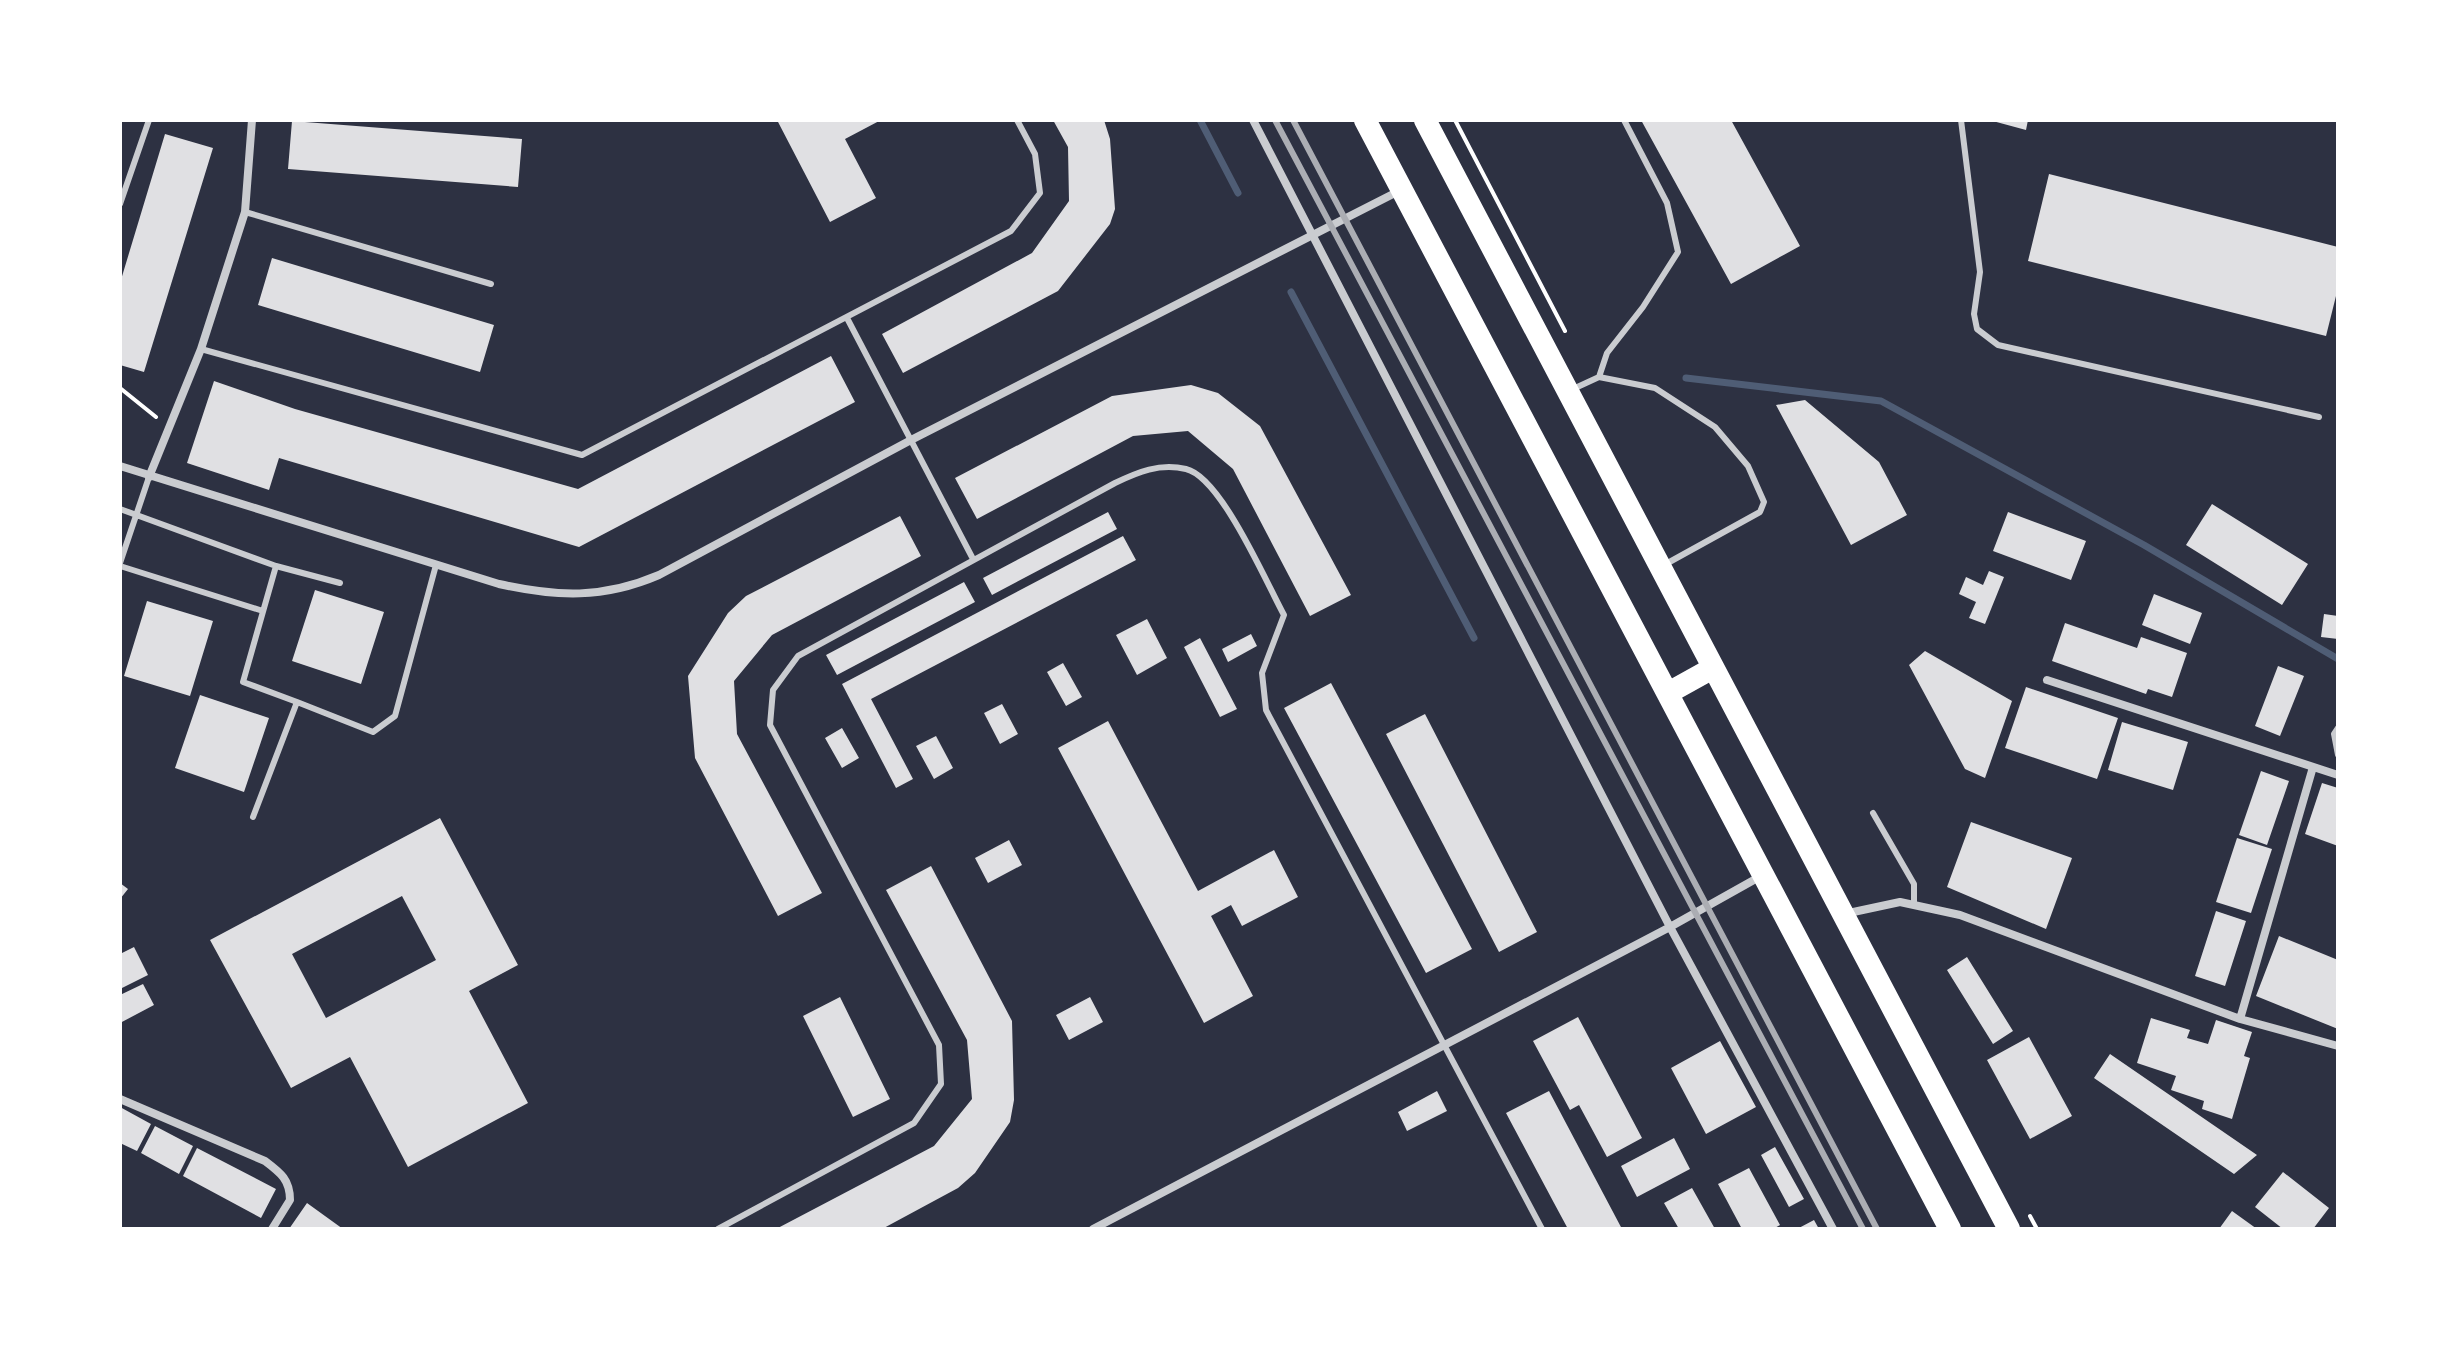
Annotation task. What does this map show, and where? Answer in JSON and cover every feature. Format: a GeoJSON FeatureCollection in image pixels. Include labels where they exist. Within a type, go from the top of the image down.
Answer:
{"type":"FeatureCollection","features":[{"type":"Feature","properties":{"kind":"highway"},"geometry":{"type":"LineString","coordinates":[[1365,120],[1950,1229]]}},
{"type":"Feature","properties":{"kind":"highway"},"geometry":{"type":"LineString","coordinates":[[1425,120],[2009,1229]]}},
{"type":"Feature","properties":{"kind":"highway"},"geometry":{"type":"LineString","coordinates":[[1668,693],[1713,668]]}},
{"type":"Feature","properties":{"kind":"street"},"geometry":{"type":"LineString","coordinates":[[149,477],[201,349],[245,212],[252,120]]}},
{"type":"Feature","properties":{"kind":"street"},"geometry":{"type":"LineString","coordinates":[[1253,120],[1670,927],[1833,1229]]}},
{"type":"Feature","properties":{"kind":"street"},"geometry":{"type":"LineString","coordinates":[[120,466],[499,584],[549,594],[580,596],[621,589],[659,575],[911,440],[1403,189]]}},
{"type":"Feature","properties":{"kind":"street"},"geometry":{"type":"LineString","coordinates":[[2047,680],[2338,775]]}},
{"type":"Feature","properties":{"kind":"street"},"geometry":{"type":"LineString","coordinates":[[2240,1019],[2313,767]]}},
{"type":"Feature","properties":{"kind":"street"},"geometry":{"type":"LineString","coordinates":[[1093,1229],[1670,927],[1765,874]]}},
{"type":"Feature","properties":{"kind":"street"},"geometry":{"type":"LineString","coordinates":[[1844,914],[1879,904],[1914,903],[1960,915],[2240,1019],[2338,1046]]}},
{"type":"Feature","properties":{"kind":"street"},"geometry":{"type":"LineString","coordinates":[[120,1099],[265,1161],[279,1171],[287,1180],[290,1200],[272,1229]]}},
{"type":"Feature","properties":{"kind":"lane"},"geometry":{"type":"LineString","coordinates":[[120,204],[149,120]]}},
{"type":"Feature","properties":{"kind":"lane"},"geometry":{"type":"LineString","coordinates":[[201,349],[582,455],[999,238],[1027,214],[1040,193],[1035,154],[1017,120]]}},
{"type":"Feature","properties":{"kind":"lane"},"geometry":{"type":"LineString","coordinates":[[1599,377],[1607,353],[1643,307],[1678,252],[1667,203],[1624,120]]}},
{"type":"Feature","properties":{"kind":"lane"},"geometry":{"type":"LineString","coordinates":[[1961,120],[1980,272],[1974,314],[1977,329],[1984,338],[1998,345],[2319,417]]}},
{"type":"Feature","properties":{"kind":"lane"},"geometry":{"type":"LineString","coordinates":[[245,212],[491,284]]}},
{"type":"Feature","properties":{"kind":"lane"},"geometry":{"type":"LineString","coordinates":[[847,318],[973,559]]}},
{"type":"Feature","properties":{"kind":"lane"},"geometry":{"type":"LineString","coordinates":[[1568,392],[1599,377],[1655,388],[1715,427],[1748,466],[1764,502],[1760,512],[1661,567]]}},
{"type":"Feature","properties":{"kind":"lane"},"geometry":{"type":"LineString","coordinates":[[718,1229],[914,1123],[941,1084],[939,1045],[770,725],[773,690],[798,656],[1141,471],[1160,467],[1189,469],[1222,498],[1284,615],[1262,673],[1266,710],[1542,1229]]}},
{"type":"Feature","properties":{"kind":"lane"},"geometry":{"type":"LineString","coordinates":[[149,477],[120,564],[263,611]]}},
{"type":"Feature","properties":{"kind":"lane"},"geometry":{"type":"LineString","coordinates":[[120,509],[276,566],[340,583]]}},
{"type":"Feature","properties":{"kind":"lane"},"geometry":{"type":"LineString","coordinates":[[276,566],[243,682],[373,732],[395,716],[436,565]]}},
{"type":"Feature","properties":{"kind":"lane"},"geometry":{"type":"LineString","coordinates":[[253,817],[297,702]]}},
{"type":"Feature","properties":{"kind":"lane"},"geometry":{"type":"LineString","coordinates":[[2338,728],[2334,734],[2338,755]]}},
{"type":"Feature","properties":{"kind":"lane"},"geometry":{"type":"LineString","coordinates":[[1873,813],[1914,884],[1914,903]]}},
{"type":"Feature","properties":{"kind":"path"},"geometry":{"type":"LineString","coordinates":[[120,388],[169,427]]}},
{"type":"Feature","properties":{"kind":"building"},"geometry":{"type":"Polygon","coordinates":[[[777,120],[881,120],[845,139],[876,198],[830,222],[777,120]]]}},
{"type":"Feature","properties":{"kind":"building"},"geometry":{"type":"Polygon","coordinates":[[[1053,120],[1104,120],[1110,139],[1115,209],[1110,224],[1058,291],[903,373],[882,334],[1032,253],[1069,201],[1068,147],[1053,120]]]}},
{"type":"Feature","properties":{"kind":"building"},"geometry":{"type":"Polygon","coordinates":[[[1641,120],[1731,120],[1800,246],[1731,284],[1641,120]]]}},
{"type":"Feature","properties":{"kind":"building"},"geometry":{"type":"Polygon","coordinates":[[[1989,120],[2028,120],[2026,130],[1989,120]]]}},
{"type":"Feature","properties":{"kind":"building"},"geometry":{"type":"Polygon","coordinates":[[[292,121],[522,139],[518,187],[288,169],[292,121]]]}},
{"type":"Feature","properties":{"kind":"building"},"geometry":{"type":"Polygon","coordinates":[[[165,134],[213,148],[144,372],[120,365],[120,283],[165,134]]]}},
{"type":"Feature","properties":{"kind":"building"},"geometry":{"type":"Polygon","coordinates":[[[2049,174],[2338,247],[2338,288],[2326,336],[2028,261],[2049,174]]]}},
{"type":"Feature","properties":{"kind":"building"},"geometry":{"type":"Polygon","coordinates":[[[272,258],[494,325],[480,372],[258,305],[272,258]]]}},
{"type":"Feature","properties":{"kind":"building"},"geometry":{"type":"Polygon","coordinates":[[[831,356],[855,402],[579,547],[279,458],[269,490],[187,463],[214,381],[295,409],[578,489],[831,356]]]}},
{"type":"Feature","properties":{"kind":"building"},"geometry":{"type":"Polygon","coordinates":[[[1191,385],[1218,393],[1260,426],[1351,595],[1310,616],[1233,469],[1188,431],[1133,436],[977,519],[955,478],[1112,396],[1191,385]]]}},
{"type":"Feature","properties":{"kind":"building"},"geometry":{"type":"Polygon","coordinates":[[[1805,400],[1879,462],[1907,515],[1851,545],[1776,405],[1805,400]]]}},
{"type":"Feature","properties":{"kind":"building"},"geometry":{"type":"Polygon","coordinates":[[[2212,504],[2308,564],[2282,605],[2186,545],[2212,504]]]}},
{"type":"Feature","properties":{"kind":"building"},"geometry":{"type":"Polygon","coordinates":[[[1108,512],[1117,529],[992,595],[983,578],[1108,512]]]}},
{"type":"Feature","properties":{"kind":"building"},"geometry":{"type":"Polygon","coordinates":[[[2008,512],[2086,541],[2071,580],[1993,551],[2008,512]]]}},
{"type":"Feature","properties":{"kind":"building"},"geometry":{"type":"Polygon","coordinates":[[[900,516],[921,556],[772,635],[734,681],[737,734],[822,893],[778,916],[695,758],[688,676],[728,613],[746,596],[900,516]]]}},
{"type":"Feature","properties":{"kind":"building"},"geometry":{"type":"Polygon","coordinates":[[[1123,536],[1136,560],[871,699],[913,779],[896,788],[842,684],[1123,536]]]}},
{"type":"Feature","properties":{"kind":"building"},"geometry":{"type":"Polygon","coordinates":[[[1989,571],[2004,577],[1985,624],[1969,618],[1976,602],[1959,594],[1966,577],[1983,585],[1989,571]]]}},
{"type":"Feature","properties":{"kind":"building"},"geometry":{"type":"Polygon","coordinates":[[[964,582],[975,602],[837,675],[826,655],[964,582]]]}},
{"type":"Feature","properties":{"kind":"building"},"geometry":{"type":"Polygon","coordinates":[[[315,590],[384,612],[361,684],[292,661],[315,590]]]}},
{"type":"Feature","properties":{"kind":"building"},"geometry":{"type":"Polygon","coordinates":[[[2154,594],[2202,613],[2190,644],[2142,625],[2154,594]]]}},
{"type":"Feature","properties":{"kind":"building"},"geometry":{"type":"Polygon","coordinates":[[[147,601],[213,621],[190,696],[124,676],[147,601]]]}},
{"type":"Feature","properties":{"kind":"building"},"geometry":{"type":"Polygon","coordinates":[[[2324,614],[2338,616],[2338,639],[2321,637],[2324,614]]]}},
{"type":"Feature","properties":{"kind":"building"},"geometry":{"type":"Polygon","coordinates":[[[1147,619],[1167,658],[1137,675],[1116,635],[1147,619]]]}},
{"type":"Feature","properties":{"kind":"building"},"geometry":{"type":"Polygon","coordinates":[[[2065,623],[2137,648],[2141,637],[2187,653],[2172,697],[2148,689],[2146,694],[2052,661],[2065,623]]]}},
{"type":"Feature","properties":{"kind":"building"},"geometry":{"type":"Polygon","coordinates":[[[1251,634],[1257,646],[1228,662],[1222,649],[1251,634]]]}},
{"type":"Feature","properties":{"kind":"building"},"geometry":{"type":"Polygon","coordinates":[[[1200,638],[1237,709],[1220,717],[1184,647],[1200,638]]]}},
{"type":"Feature","properties":{"kind":"building"},"geometry":{"type":"Polygon","coordinates":[[[1925,651],[2012,701],[1985,778],[1965,769],[1909,665],[1925,651]]]}},
{"type":"Feature","properties":{"kind":"building"},"geometry":{"type":"Polygon","coordinates":[[[1063,663],[1082,697],[1066,706],[1047,672],[1063,663]]]}},
{"type":"Feature","properties":{"kind":"building"},"geometry":{"type":"Polygon","coordinates":[[[2278,666],[2304,676],[2280,736],[2255,726],[2278,666]]]}},
{"type":"Feature","properties":{"kind":"building"},"geometry":{"type":"Polygon","coordinates":[[[1331,683],[1472,949],[1426,973],[1284,708],[1331,683]]]}},
{"type":"Feature","properties":{"kind":"building"},"geometry":{"type":"Polygon","coordinates":[[[2026,687],[2118,718],[2097,779],[2005,748],[2026,687]]]}},
{"type":"Feature","properties":{"kind":"building"},"geometry":{"type":"Polygon","coordinates":[[[200,695],[269,718],[244,792],[175,768],[200,695]]]}},
{"type":"Feature","properties":{"kind":"building"},"geometry":{"type":"Polygon","coordinates":[[[1002,704],[1018,734],[1000,744],[984,713],[1002,704]]]}},
{"type":"Feature","properties":{"kind":"building"},"geometry":{"type":"Polygon","coordinates":[[[1425,714],[1537,932],[1499,952],[1386,734],[1425,714]]]}},
{"type":"Feature","properties":{"kind":"building"},"geometry":{"type":"Polygon","coordinates":[[[1108,721],[1198,891],[1274,850],[1298,897],[1242,926],[1231,905],[1211,916],[1253,996],[1204,1023],[1058,748],[1108,721]]]}},
{"type":"Feature","properties":{"kind":"building"},"geometry":{"type":"Polygon","coordinates":[[[2122,722],[2188,742],[2173,790],[2108,770],[2122,722]]]}},
{"type":"Feature","properties":{"kind":"building"},"geometry":{"type":"Polygon","coordinates":[[[842,728],[859,758],[842,768],[825,738],[842,728]]]}},
{"type":"Feature","properties":{"kind":"building"},"geometry":{"type":"Polygon","coordinates":[[[936,736],[953,768],[934,779],[916,746],[936,736]]]}},
{"type":"Feature","properties":{"kind":"building"},"geometry":{"type":"Polygon","coordinates":[[[2261,771],[2289,781],[2267,845],[2239,835],[2261,771]]]}},
{"type":"Feature","properties":{"kind":"building"},"geometry":{"type":"Polygon","coordinates":[[[2322,783],[2338,788],[2338,846],[2305,834],[2322,783]]]}},
{"type":"Feature","properties":{"kind":"building"},"geometry":{"type":"Polygon","coordinates":[[[440,818],[518,965],[469,991],[528,1103],[408,1167],[350,1057],[291,1088],[210,940],[440,818]],[[402,896],[292,954],[326,1018],[436,960],[402,896]]]}},
{"type":"Feature","properties":{"kind":"building"},"geometry":{"type":"Polygon","coordinates":[[[1971,822],[2072,858],[2046,929],[1947,887],[1971,822]]]}},
{"type":"Feature","properties":{"kind":"building"},"geometry":{"type":"Polygon","coordinates":[[[2237,838],[2272,849],[2251,913],[2216,902],[2237,838]]]}},
{"type":"Feature","properties":{"kind":"building"},"geometry":{"type":"Polygon","coordinates":[[[1009,840],[1022,865],[988,883],[975,858],[1009,840]]]}},
{"type":"Feature","properties":{"kind":"building"},"geometry":{"type":"Polygon","coordinates":[[[931,866],[1012,1021],[1014,1100],[1010,1122],[975,1173],[958,1188],[882,1229],[776,1229],[934,1146],[972,1099],[967,1040],[886,890],[931,866]]]}},
{"type":"Feature","properties":{"kind":"building"},"geometry":{"type":"Polygon","coordinates":[[[120,883],[128,889],[120,899],[120,883]]]}},
{"type":"Feature","properties":{"kind":"building"},"geometry":{"type":"Polygon","coordinates":[[[2216,911],[2246,921],[2225,986],[2195,976],[2216,911]]]}},
{"type":"Feature","properties":{"kind":"building"},"geometry":{"type":"Polygon","coordinates":[[[2279,936],[2338,960],[2338,1029],[2256,996],[2279,936]]]}},
{"type":"Feature","properties":{"kind":"building"},"geometry":{"type":"Polygon","coordinates":[[[134,947],[148,975],[120,989],[120,954],[134,947]]]}},
{"type":"Feature","properties":{"kind":"building"},"geometry":{"type":"Polygon","coordinates":[[[1967,957],[2013,1031],[1993,1044],[1947,970],[1967,957]]]}},
{"type":"Feature","properties":{"kind":"building"},"geometry":{"type":"Polygon","coordinates":[[[143,984],[154,1005],[120,1023],[120,995],[143,984]]]}},
{"type":"Feature","properties":{"kind":"building"},"geometry":{"type":"Polygon","coordinates":[[[840,997],[890,1099],[853,1117],[803,1016],[840,997]]]}},
{"type":"Feature","properties":{"kind":"building"},"geometry":{"type":"Polygon","coordinates":[[[1090,997],[1103,1022],[1069,1040],[1056,1015],[1090,997]]]}},
{"type":"Feature","properties":{"kind":"building"},"geometry":{"type":"Polygon","coordinates":[[[1578,1017],[1642,1138],[1607,1157],[1579,1105],[1570,1110],[1533,1041],[1578,1017]]]}},
{"type":"Feature","properties":{"kind":"building"},"geometry":{"type":"Polygon","coordinates":[[[2151,1018],[2190,1030],[2187,1038],[2208,1044],[2216,1020],[2252,1032],[2244,1056],[2250,1058],[2232,1119],[2202,1109],[2204,1101],[2171,1090],[2176,1076],[2137,1063],[2151,1018]]]}},
{"type":"Feature","properties":{"kind":"building"},"geometry":{"type":"Polygon","coordinates":[[[2029,1037],[2072,1116],[2030,1139],[1987,1060],[2029,1037]]]}},
{"type":"Feature","properties":{"kind":"building"},"geometry":{"type":"Polygon","coordinates":[[[1720,1041],[1756,1107],[1706,1134],[1671,1068],[1720,1041]]]}},
{"type":"Feature","properties":{"kind":"building"},"geometry":{"type":"Polygon","coordinates":[[[2110,1054],[2257,1155],[2234,1174],[2094,1078],[2110,1054]]]}},
{"type":"Feature","properties":{"kind":"building"},"geometry":{"type":"Polygon","coordinates":[[[1437,1091],[1447,1111],[1407,1131],[1398,1112],[1437,1091]]]}},
{"type":"Feature","properties":{"kind":"building"},"geometry":{"type":"Polygon","coordinates":[[[1549,1091],[1622,1229],[1568,1229],[1506,1113],[1549,1091]]]}},
{"type":"Feature","properties":{"kind":"building"},"geometry":{"type":"Polygon","coordinates":[[[120,1107],[151,1124],[137,1151],[120,1143],[120,1107]]]}},
{"type":"Feature","properties":{"kind":"building"},"geometry":{"type":"Polygon","coordinates":[[[155,1126],[193,1146],[179,1174],[141,1153],[155,1126]]]}},
{"type":"Feature","properties":{"kind":"building"},"geometry":{"type":"Polygon","coordinates":[[[1674,1138],[1690,1169],[1637,1197],[1621,1166],[1674,1138]]]}},
{"type":"Feature","properties":{"kind":"building"},"geometry":{"type":"Polygon","coordinates":[[[1775,1147],[1804,1199],[1789,1207],[1761,1155],[1775,1147]]]}},
{"type":"Feature","properties":{"kind":"building"},"geometry":{"type":"Polygon","coordinates":[[[197,1148],[276,1189],[261,1218],[183,1176],[197,1148]]]}},
{"type":"Feature","properties":{"kind":"building"},"geometry":{"type":"Polygon","coordinates":[[[1749,1168],[1780,1225],[1773,1229],[1742,1229],[1718,1184],[1749,1168]]]}},
{"type":"Feature","properties":{"kind":"building"},"geometry":{"type":"Polygon","coordinates":[[[2283,1172],[2329,1208],[2313,1229],[2283,1229],[2255,1207],[2283,1172]]]}},
{"type":"Feature","properties":{"kind":"building"},"geometry":{"type":"Polygon","coordinates":[[[1692,1188],[1715,1229],[1679,1229],[1664,1203],[1692,1188]]]}},
{"type":"Feature","properties":{"kind":"building"},"geometry":{"type":"Polygon","coordinates":[[[307,1203],[343,1229],[289,1229],[307,1203]]]}},
{"type":"Feature","properties":{"kind":"building"},"geometry":{"type":"Polygon","coordinates":[[[2232,1211],[2257,1229],[2219,1229],[2232,1211]]]}},
{"type":"Feature","properties":{"kind":"building"},"geometry":{"type":"Polygon","coordinates":[[[1814,1220],[1819,1229],[1797,1229],[1814,1220]]]}},
{"type":"Feature","properties":{"kind":"waterway"},"geometry":{"type":"LineString","coordinates":[[1200,120],[1238,193]]}},
{"type":"Feature","properties":{"kind":"waterway"},"geometry":{"type":"LineString","coordinates":[[1291,292],[1474,638]]}},
{"type":"Feature","properties":{"kind":"waterway"},"geometry":{"type":"LineString","coordinates":[[1686,378],[1881,401],[2144,545],[2338,659]]}},
{"type":"Feature","properties":{"kind":"railway"},"geometry":{"type":"LineString","coordinates":[[1275,120],[1863,1229]]}},
{"type":"Feature","properties":{"kind":"railway"},"geometry":{"type":"LineString","coordinates":[[1293,120],[1877,1229]]}}]}
